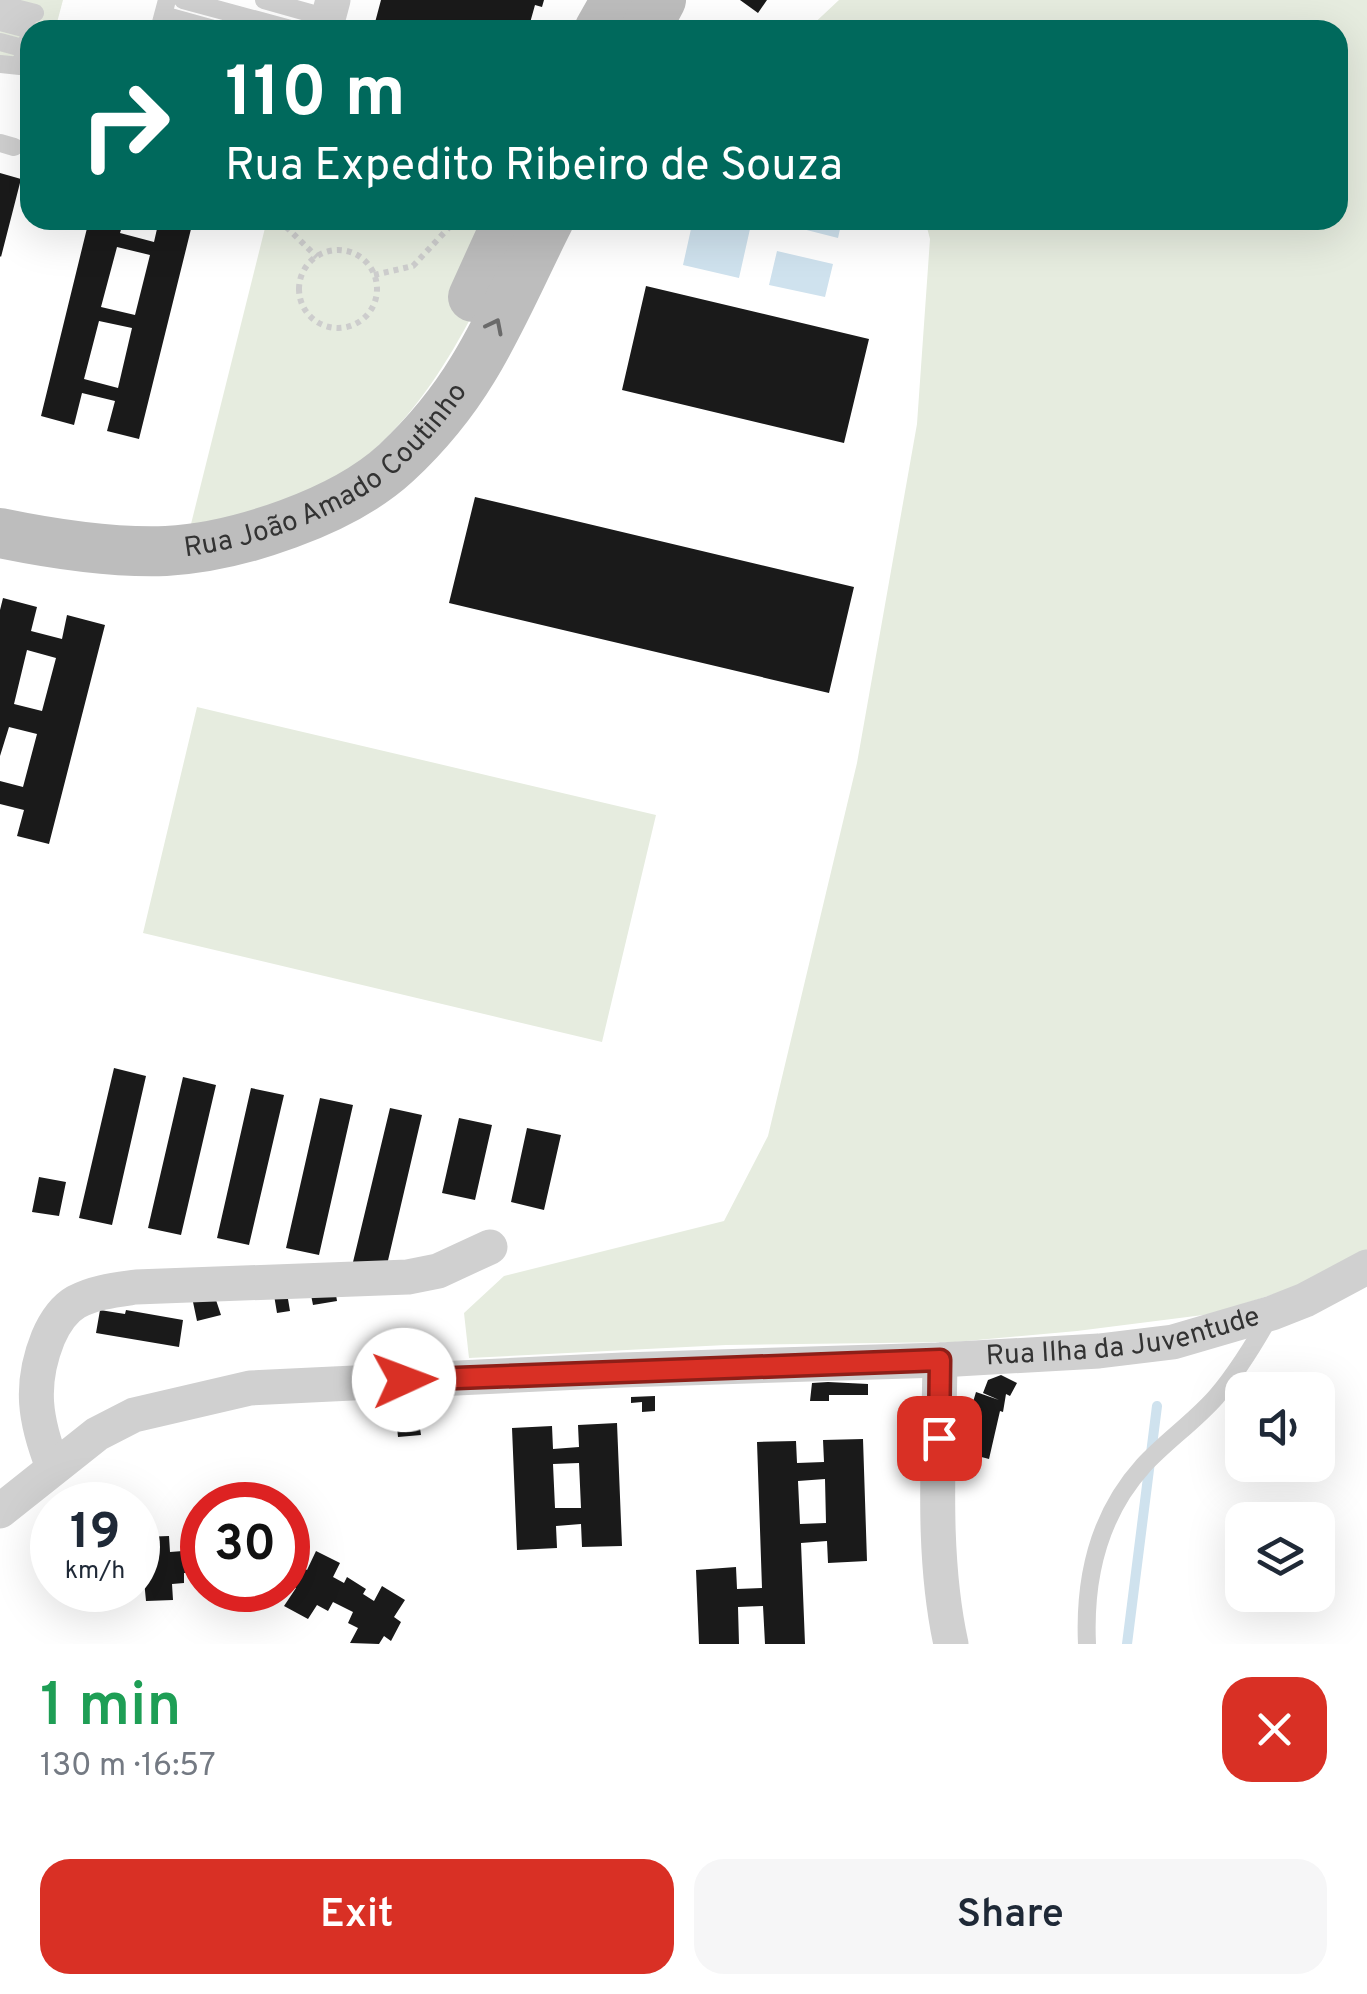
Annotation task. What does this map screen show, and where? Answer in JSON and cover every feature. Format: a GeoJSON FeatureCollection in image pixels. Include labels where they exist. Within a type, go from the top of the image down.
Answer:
{"type":"FeatureCollection","features":[{"type":"Feature","properties":{"kind":"street","name":"Rua João Amado Coutinho"},"geometry":{"type":"LineString","coordinates":[[0,506],[167,524],[245,506],[317,474],[376,439],[409,402],[441,357],[484,277],[504,230]]}},
{"type":"Feature","properties":{"kind":"street","name":"Rua João Amado Coutinho"},"geometry":{"type":"LineString","coordinates":[[0,533],[118,550],[166,550],[251,534],[356,492],[395,464],[434,423],[473,370],[544,230]]}},
{"type":"Feature","properties":{"kind":"street"},"geometry":{"type":"LineString","coordinates":[[53,1467],[40,1432],[35,1379],[54,1324],[72,1304],[98,1292],[136,1286],[408,1278],[438,1271],[490,1247]]}},
{"type":"Feature","properties":{"kind":"street","name":"Rua Ilha da Juventude"},"geometry":{"type":"LineString","coordinates":[[0,1511],[97,1434],[134,1414],[250,1388],[1099,1351],[1173,1342],[1272,1313],[1367,1266]]}},
{"type":"Feature","properties":{"kind":"street"},"geometry":{"type":"LineString","coordinates":[[940,1360],[941,1570],[951,1644]]}},
{"type":"Feature","properties":{"kind":"lane"},"geometry":{"type":"LineString","coordinates":[[184,0],[257,20]]}},
{"type":"Feature","properties":{"kind":"lane"},"geometry":{"type":"LineString","coordinates":[[264,0],[329,16]]}},
{"type":"Feature","properties":{"kind":"lane"},"geometry":{"type":"LineString","coordinates":[[0,4],[23,20]]}},
{"type":"Feature","properties":{"kind":"lane"},"geometry":{"type":"LineString","coordinates":[[1087,1644],[1088,1579],[1096,1547],[1116,1503],[1142,1468],[1224,1386],[1250,1352],[1272,1313]]}},
{"type":"Feature","properties":{"kind":"path"},"geometry":{"type":"LineString","coordinates":[[289,230],[317,257]]}},
{"type":"Feature","properties":{"kind":"path"},"geometry":{"type":"LineString","coordinates":[[374,276],[413,266],[447,230]]}},
{"type":"Feature","properties":{"kind":"path"},"geometry":{"type":"LineString","coordinates":[[334,250],[346,251],[358,256],[374,276],[376,300],[360,321],[349,326],[323,326],[312,319],[299,297],[303,271],[317,257],[334,250]]}},
{"type":"Feature","properties":{"kind":"shaded area"},"geometry":{"type":"Polygon","coordinates":[[[0,0],[63,0],[58,20],[20,20],[20,73],[0,68],[0,0]]]}},
{"type":"Feature","properties":{"kind":"shaded area"},"geometry":{"type":"Polygon","coordinates":[[[839,0],[1367,0],[1367,1250],[1309,1283],[1211,1314],[1077,1331],[955,1342],[726,1345],[469,1358],[464,1313],[504,1276],[724,1221],[768,1136],[857,763],[917,424],[928,230],[1348,230],[1348,20],[818,20],[839,0]]]}},
{"type":"Feature","properties":{"kind":"shaded area"},"geometry":{"type":"Polygon","coordinates":[[[264,230],[515,230],[451,353],[399,425],[367,455],[330,482],[287,505],[190,528],[264,230]]]}},
{"type":"Feature","properties":{"kind":"shaded area"},"geometry":{"type":"Polygon","coordinates":[[[197,707],[656,815],[602,1042],[143,933],[197,707]]]}},
{"type":"Feature","properties":{"kind":"water"},"geometry":{"type":"Polygon","coordinates":[[[691,230],[750,230],[739,278],[683,265],[691,230]]]}},
{"type":"Feature","properties":{"kind":"water"},"geometry":{"type":"Polygon","coordinates":[[[807,230],[840,230],[838,238],[807,230]]]}},
{"type":"Feature","properties":{"kind":"water"},"geometry":{"type":"Polygon","coordinates":[[[777,251],[833,264],[825,297],[769,285],[777,251]]]}},
{"type":"Feature","properties":{"kind":"building"},"geometry":{"type":"Polygon","coordinates":[[[381,0],[544,0],[542,7],[535,5],[531,20],[376,20],[381,0]]]}},
{"type":"Feature","properties":{"kind":"building"},"geometry":{"type":"Polygon","coordinates":[[[740,0],[767,0],[758,13],[740,0]]]}},
{"type":"Feature","properties":{"kind":"building"},"geometry":{"type":"Polygon","coordinates":[[[0,173],[20,179],[20,183],[0,256],[0,173]]]}},
{"type":"Feature","properties":{"kind":"building"},"geometry":{"type":"Polygon","coordinates":[[[87,230],[121,230],[120,233],[154,242],[157,230],[191,230],[139,439],[107,431],[115,401],[82,393],[74,425],[41,416],[87,230]],[[117,247],[101,307],[135,315],[150,255],[117,247]],[[99,321],[84,379],[118,388],[132,328],[99,321]]]}},
{"type":"Feature","properties":{"kind":"building"},"geometry":{"type":"Polygon","coordinates":[[[646,286],[869,339],[844,443],[622,390],[646,286]]]}},
{"type":"Feature","properties":{"kind":"building"},"geometry":{"type":"Polygon","coordinates":[[[475,497],[854,587],[829,693],[449,603],[475,497]]]}},
{"type":"Feature","properties":{"kind":"building"},"geometry":{"type":"Polygon","coordinates":[[[3,598],[37,607],[31,631],[62,639],[67,615],[105,625],[49,844],[17,836],[24,810],[0,804],[0,781],[23,787],[37,734],[9,727],[0,756],[3,598]],[[27,650],[14,704],[42,711],[56,658],[27,650]]]}},
{"type":"Feature","properties":{"kind":"building"},"geometry":{"type":"Polygon","coordinates":[[[114,1068],[146,1076],[112,1225],[79,1218],[114,1068]]]}},
{"type":"Feature","properties":{"kind":"building"},"geometry":{"type":"Polygon","coordinates":[[[183,1077],[216,1085],[181,1235],[148,1228],[183,1077]]]}},
{"type":"Feature","properties":{"kind":"building"},"geometry":{"type":"Polygon","coordinates":[[[251,1088],[284,1095],[249,1245],[217,1238],[251,1088]]]}},
{"type":"Feature","properties":{"kind":"building"},"geometry":{"type":"Polygon","coordinates":[[[320,1098],[353,1105],[319,1255],[286,1248],[320,1098]]]}},
{"type":"Feature","properties":{"kind":"building"},"geometry":{"type":"Polygon","coordinates":[[[390,1108],[422,1115],[386,1269],[353,1262],[390,1108]]]}},
{"type":"Feature","properties":{"kind":"building"},"geometry":{"type":"Polygon","coordinates":[[[459,1118],[492,1125],[475,1200],[442,1193],[459,1118]]]}},
{"type":"Feature","properties":{"kind":"building"},"geometry":{"type":"Polygon","coordinates":[[[527,1128],[561,1135],[544,1210],[511,1202],[527,1128]]]}},
{"type":"Feature","properties":{"kind":"building"},"geometry":{"type":"Polygon","coordinates":[[[39,1177],[66,1182],[59,1216],[32,1212],[39,1177]]]}},
{"type":"Feature","properties":{"kind":"building"},"geometry":{"type":"Polygon","coordinates":[[[334,1282],[337,1301],[313,1305],[309,1285],[334,1282]]]}},
{"type":"Feature","properties":{"kind":"building"},"geometry":{"type":"Polygon","coordinates":[[[287,1293],[290,1311],[277,1313],[274,1295],[287,1293]]]}},
{"type":"Feature","properties":{"kind":"building"},"geometry":{"type":"Polygon","coordinates":[[[215,1297],[221,1315],[197,1321],[193,1302],[215,1297]]]}},
{"type":"Feature","properties":{"kind":"building"},"geometry":{"type":"Polygon","coordinates":[[[100,1310],[125,1314],[126,1310],[183,1320],[179,1347],[96,1333],[100,1310]]]}},
{"type":"Feature","properties":{"kind":"building"},"geometry":{"type":"Polygon","coordinates":[[[1001,1375],[1017,1383],[1010,1396],[1006,1394],[989,1459],[970,1454],[975,1424],[967,1422],[976,1392],[999,1400],[983,1393],[988,1380],[1001,1375]]]}},
{"type":"Feature","properties":{"kind":"building"},"geometry":{"type":"Polygon","coordinates":[[[812,1383],[868,1384],[868,1395],[829,1395],[829,1401],[810,1401],[812,1383]]]}},
{"type":"Feature","properties":{"kind":"building"},"geometry":{"type":"Polygon","coordinates":[[[655,1396],[655,1411],[642,1412],[642,1402],[631,1403],[631,1397],[655,1396]]]}},
{"type":"Feature","properties":{"kind":"building"},"geometry":{"type":"Polygon","coordinates":[[[420,1406],[424,1421],[419,1421],[421,1435],[398,1437],[395,1408],[420,1406]]]}},
{"type":"Feature","properties":{"kind":"building"},"geometry":{"type":"Polygon","coordinates":[[[617,1423],[622,1546],[582,1547],[581,1524],[556,1526],[557,1548],[517,1550],[512,1428],[552,1426],[553,1449],[579,1447],[578,1425],[617,1423]],[[579,1463],[553,1464],[555,1508],[581,1508],[579,1463]]]}},
{"type":"Feature","properties":{"kind":"building"},"geometry":{"type":"Polygon","coordinates":[[[863,1439],[867,1561],[828,1563],[827,1541],[801,1543],[805,1644],[765,1644],[763,1606],[738,1607],[739,1644],[699,1644],[696,1570],[736,1567],[737,1589],[762,1588],[757,1442],[796,1441],[797,1463],[824,1462],[823,1440],[863,1439]],[[825,1479],[798,1481],[800,1524],[826,1523],[825,1479]]]}},
{"type":"Feature","properties":{"kind":"building"},"geometry":{"type":"Polygon","coordinates":[[[160,1536],[169,1536],[170,1552],[180,1551],[180,1583],[172,1584],[173,1600],[160,1600],[160,1536]]]}},
{"type":"Feature","properties":{"kind":"building"},"geometry":{"type":"Polygon","coordinates":[[[316,1551],[340,1563],[333,1577],[344,1583],[347,1577],[366,1589],[363,1594],[374,1601],[382,1586],[405,1600],[394,1617],[401,1622],[391,1641],[384,1636],[379,1644],[350,1643],[358,1628],[348,1623],[353,1612],[333,1602],[328,1611],[317,1605],[308,1619],[295,1612],[310,1612],[310,1564],[316,1551]]]}},
{"type":"Feature","properties":{"kind":"waterway"},"geometry":{"type":"LineString","coordinates":[[1127,1644],[1157,1406]]}},
{"type":"Feature","properties":{"kind":"route"},"geometry":{"type":"LineString","coordinates":[[404,1380],[940,1360],[939,1438]]}}]}
